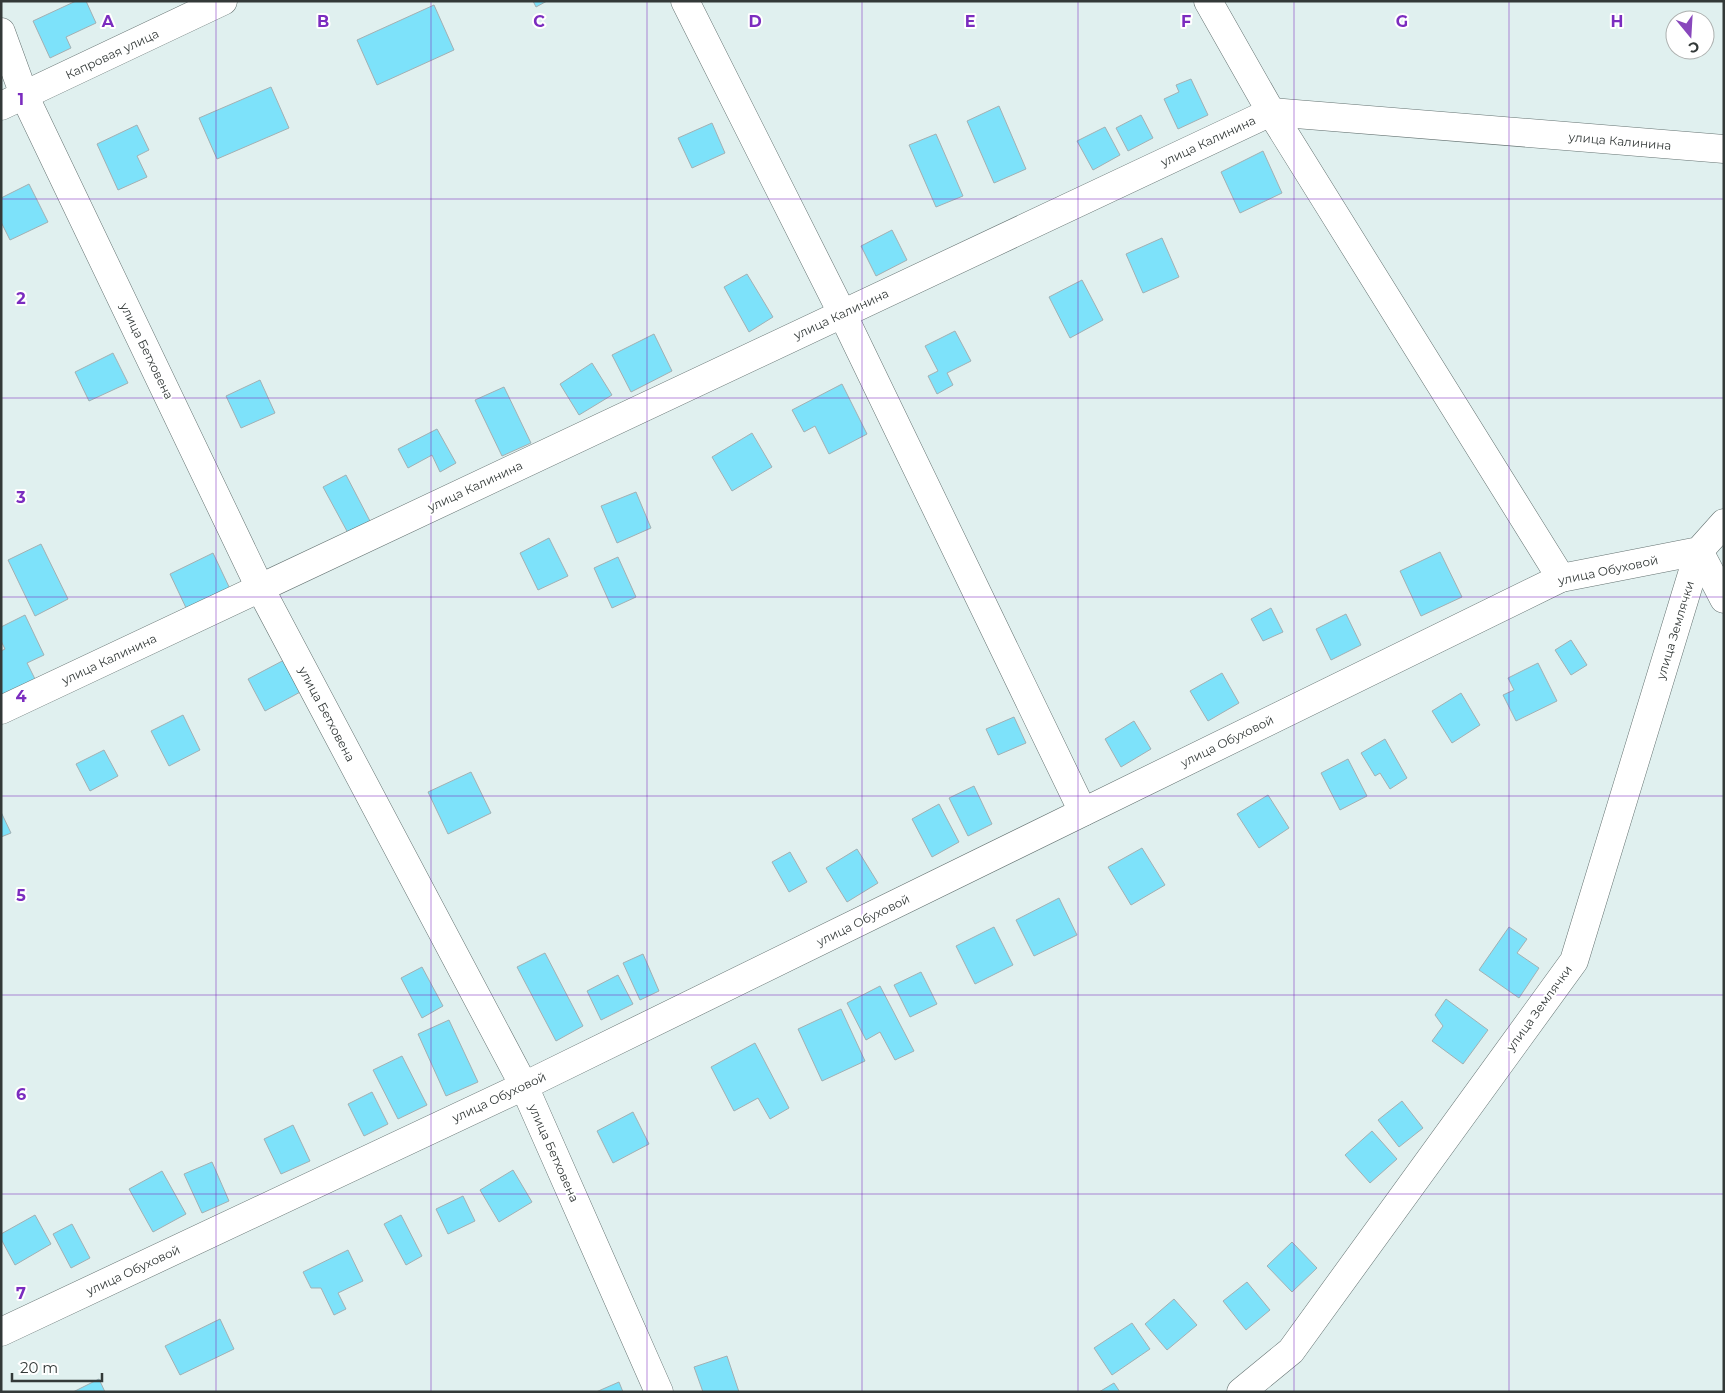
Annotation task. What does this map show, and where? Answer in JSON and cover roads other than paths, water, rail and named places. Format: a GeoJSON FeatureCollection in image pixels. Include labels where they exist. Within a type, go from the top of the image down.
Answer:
{"type":"FeatureCollection","features":[{"type":"Feature","properties":{"kind":"street","name":"Капровая улица"},"geometry":{"type":"LineString","coordinates":[[13,101],[223,1]]}},
{"type":"Feature","properties":{"kind":"street"},"geometry":{"type":"LineString","coordinates":[[685,1],[842,314],[1084,812]]}},
{"type":"Feature","properties":{"kind":"street"},"geometry":{"type":"LineString","coordinates":[[1208,1],[1271,112],[1561,578]]}},
{"type":"Feature","properties":{"kind":"street","name":"улица Бетховена"},"geometry":{"type":"LineString","coordinates":[[1,32],[13,101],[260,588],[524,1086],[659,1392]]}},
{"type":"Feature","properties":{"kind":"street","name":"улица Калинина"},"geometry":{"type":"LineString","coordinates":[[1,710],[1271,112],[1724,149]]}},
{"type":"Feature","properties":{"kind":"street"},"geometry":{"type":"LineString","coordinates":[[1724,523],[1699,551],[1724,599]]}},
{"type":"Feature","properties":{"kind":"street","name":"улица Обуховой"},"geometry":{"type":"LineString","coordinates":[[2,1327],[524,1086],[1561,578],[1699,551]]}},
{"type":"Feature","properties":{"kind":"street","name":"улица Землячки"},"geometry":{"type":"LineString","coordinates":[[1242,1392],[1291,1351],[1574,961],[1699,551]]}}]}
